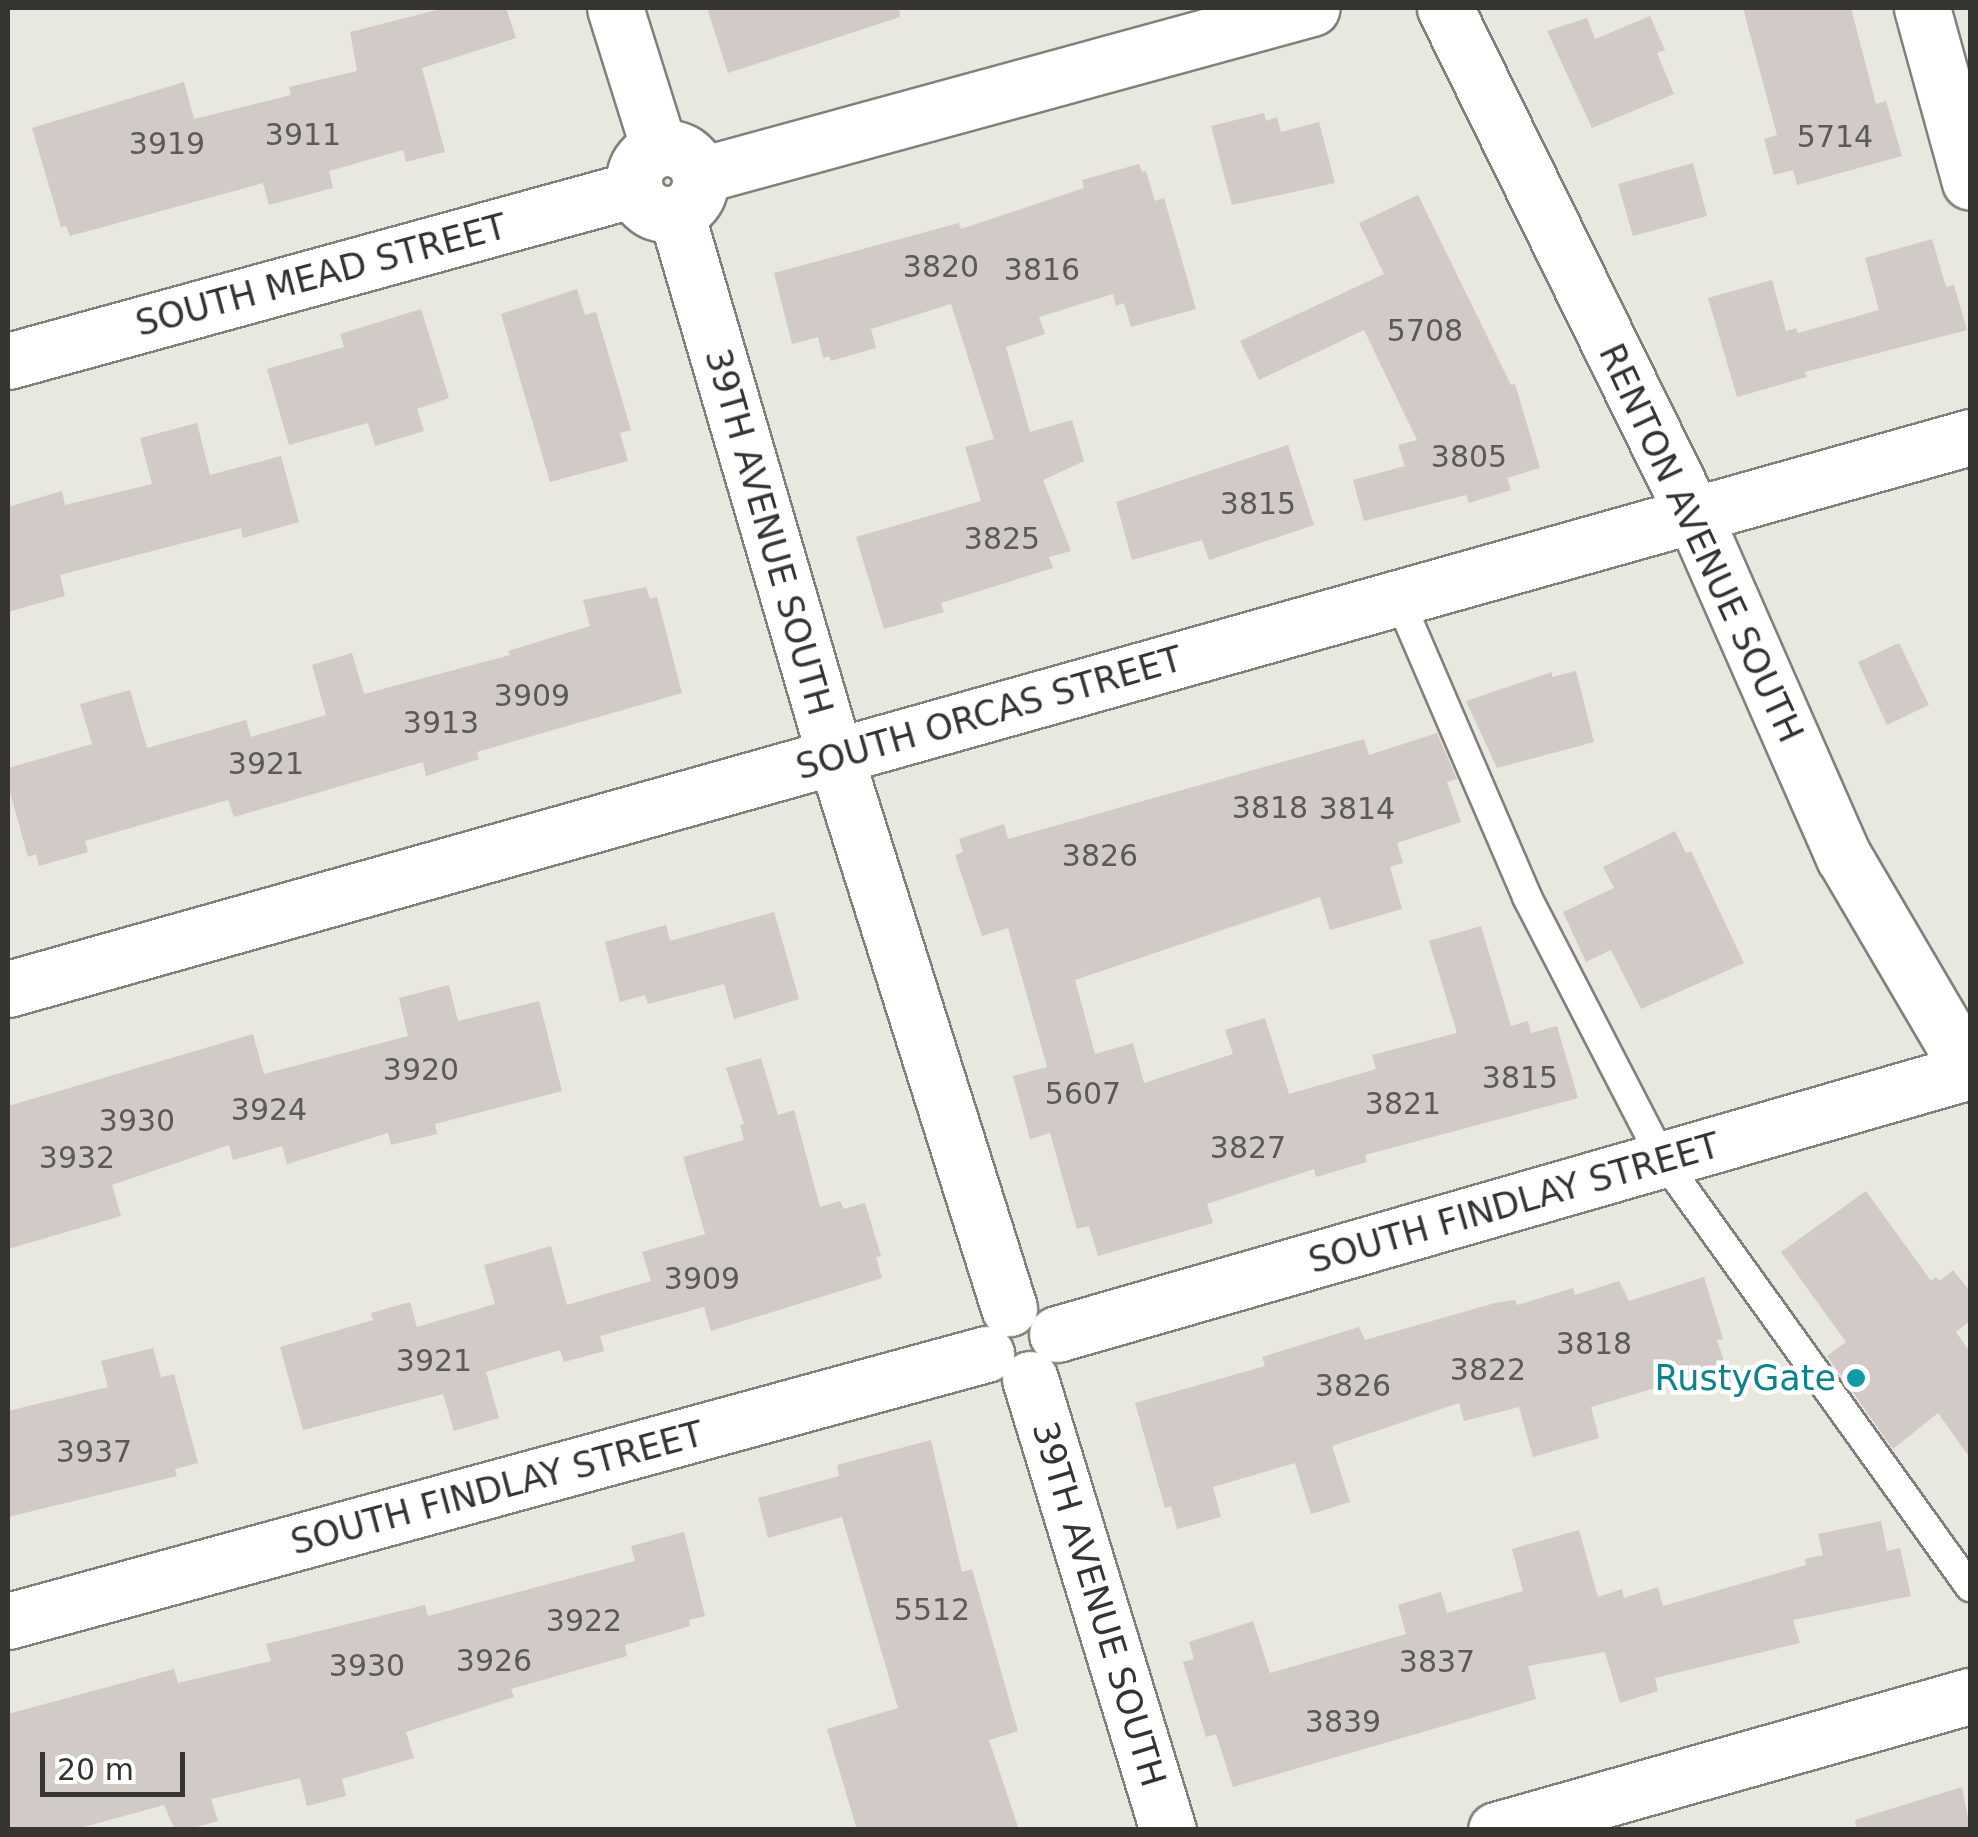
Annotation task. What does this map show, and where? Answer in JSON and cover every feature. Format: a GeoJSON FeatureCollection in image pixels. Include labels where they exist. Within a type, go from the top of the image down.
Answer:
{"type":"FeatureCollection","features":[{"type":"Feature","properties":{"kind":"street","name":"39TH AVENUE SOUTH"},"geometry":{"type":"LineString","coordinates":[[615,8],[835,756],[1021,1344],[1168,1830]]}},
{"type":"Feature","properties":{"kind":"street","name":"SOUTH MEAD STREET"},"geometry":{"type":"LineString","coordinates":[[8,361],[1312,8]]}},
{"type":"Feature","properties":{"kind":"street","name":"RENTON AVENUE SOUTH"},"geometry":{"type":"LineString","coordinates":[[1445,8],[1694,516],[1844,857],[1970,1071]]}},
{"type":"Feature","properties":{"kind":"street"},"geometry":{"type":"LineString","coordinates":[[1922,8],[1970,182]]}},
{"type":"Feature","properties":{"kind":"street","name":"SOUTH ORCAS STREET"},"geometry":{"type":"LineString","coordinates":[[8,989],[1970,437]]}},
{"type":"Feature","properties":{"kind":"street","name":"SOUTH FINDLAY STREET"},"geometry":{"type":"LineString","coordinates":[[8,1621],[1021,1344],[1970,1071]]}},
{"type":"Feature","properties":{"kind":"street"},"geometry":{"type":"LineString","coordinates":[[1496,1830],[1970,1696]]}},
{"type":"Feature","properties":{"kind":"lane"},"geometry":{"type":"LineString","coordinates":[[1398,597],[1527,897],[1663,1160],[1970,1587]]}},
{"type":"Feature","properties":{"kind":"building"},"geometry":{"type":"Polygon","coordinates":[[[445,8],[506,8],[516,38],[422,68],[445,152],[406,162],[403,150],[329,171],[333,188],[269,205],[263,183],[70,236],[66,226],[61,227],[32,128],[184,82],[194,119],[291,95],[289,87],[357,71],[350,32],[445,8]]]}},
{"type":"Feature","properties":{"kind":"building"},"geometry":{"type":"Polygon","coordinates":[[[707,8],[899,8],[900,17],[728,73],[707,8]]]}},
{"type":"Feature","properties":{"kind":"building"},"geometry":{"type":"Polygon","coordinates":[[[1743,8],[1851,8],[1876,104],[1886,101],[1902,156],[1797,185],[1793,170],[1774,175],[1764,139],[1777,135],[1743,8]]]}},
{"type":"Feature","properties":{"kind":"building"},"geometry":{"type":"Polygon","coordinates":[[[1650,16],[1665,50],[1657,53],[1674,94],[1592,128],[1547,31],[1587,18],[1595,39],[1650,16]]]}},
{"type":"Feature","properties":{"kind":"building"},"geometry":{"type":"Polygon","coordinates":[[[1264,113],[1266,121],[1277,117],[1281,132],[1319,122],[1335,183],[1232,205],[1211,126],[1264,113]]]}},
{"type":"Feature","properties":{"kind":"building"},"geometry":{"type":"Polygon","coordinates":[[[1693,163],[1707,216],[1633,236],[1618,184],[1693,163]]]}},
{"type":"Feature","properties":{"kind":"building"},"geometry":{"type":"Polygon","coordinates":[[[1139,164],[1142,172],[1146,171],[1155,201],[1164,198],[1196,309],[1131,327],[1124,303],[1116,306],[1113,294],[1039,317],[1045,334],[1006,347],[1030,432],[1072,420],[1084,461],[1043,480],[1071,551],[1049,557],[1053,568],[941,603],[944,612],[884,629],[856,537],[981,501],[965,447],[994,439],[951,304],[871,329],[876,348],[831,361],[829,356],[823,358],[818,337],[792,344],[774,273],[959,223],[961,229],[1084,188],[1082,180],[1139,164]]]}},
{"type":"Feature","properties":{"kind":"building"},"geometry":{"type":"Polygon","coordinates":[[[1418,195],[1511,385],[1515,384],[1540,468],[1507,478],[1511,490],[1469,503],[1466,495],[1364,521],[1353,480],[1405,466],[1398,445],[1417,440],[1364,330],[1259,380],[1240,341],[1384,274],[1359,223],[1418,195]]]}},
{"type":"Feature","properties":{"kind":"building"},"geometry":{"type":"Polygon","coordinates":[[[1932,239],[1946,287],[1954,285],[1967,330],[1805,372],[1807,377],[1737,397],[1708,298],[1772,280],[1786,331],[1796,328],[1798,333],[1879,310],[1865,258],[1932,239]]]}},
{"type":"Feature","properties":{"kind":"building"},"geometry":{"type":"Polygon","coordinates":[[[577,289],[585,315],[596,312],[631,430],[620,433],[628,461],[550,482],[501,314],[577,289]]]}},
{"type":"Feature","properties":{"kind":"building"},"geometry":{"type":"Polygon","coordinates":[[[421,309],[449,398],[417,409],[424,431],[375,446],[368,423],[289,445],[267,369],[344,347],[340,334],[421,309]]]}},
{"type":"Feature","properties":{"kind":"building"},"geometry":{"type":"Polygon","coordinates":[[[197,423],[210,475],[281,456],[299,522],[243,538],[241,528],[60,575],[65,596],[8,612],[8,507],[62,491],[65,505],[152,484],[140,438],[197,423]]]}},
{"type":"Feature","properties":{"kind":"building"},"geometry":{"type":"Polygon","coordinates":[[[1288,445],[1314,525],[1209,560],[1202,540],[1132,560],[1116,502],[1288,445]]]}},
{"type":"Feature","properties":{"kind":"building"},"geometry":{"type":"Polygon","coordinates":[[[646,587],[650,599],[657,597],[682,693],[477,752],[479,759],[426,776],[423,762],[234,817],[228,800],[85,841],[88,852],[39,866],[36,854],[28,857],[8,785],[8,768],[92,744],[80,704],[130,690],[147,748],[246,720],[251,737],[326,715],[312,665],[352,653],[364,694],[510,655],[508,651],[590,626],[583,600],[646,587]]]}},
{"type":"Feature","properties":{"kind":"building"},"geometry":{"type":"Polygon","coordinates":[[[1899,643],[1929,705],[1887,725],[1858,662],[1899,643]]]}},
{"type":"Feature","properties":{"kind":"building"},"geometry":{"type":"Polygon","coordinates":[[[1576,671],[1594,742],[1497,768],[1466,701],[1552,672],[1552,677],[1576,671]]]}},
{"type":"Feature","properties":{"kind":"building"},"geometry":{"type":"Polygon","coordinates":[[[1437,733],[1457,779],[1447,782],[1461,822],[1397,843],[1403,863],[1390,867],[1402,909],[1330,930],[1320,897],[1075,980],[1095,1054],[1133,1043],[1144,1083],[1233,1054],[1225,1030],[1265,1018],[1289,1094],[1376,1069],[1372,1055],[1457,1033],[1429,941],[1481,926],[1511,1026],[1528,1021],[1531,1033],[1557,1026],[1578,1098],[1365,1155],[1367,1162],[1316,1177],[1314,1169],[1207,1204],[1213,1223],[1098,1256],[1089,1226],[1077,1229],[1050,1133],[1030,1139],[1013,1076],[1047,1067],[1008,928],[982,936],[955,855],[963,852],[959,839],[1004,824],[1008,839],[1364,739],[1369,755],[1437,733]]]}},
{"type":"Feature","properties":{"kind":"building"},"geometry":{"type":"Polygon","coordinates":[[[1675,831],[1686,853],[1691,851],[1744,963],[1641,1009],[1611,950],[1586,962],[1563,912],[1614,888],[1603,867],[1675,831]]]}},
{"type":"Feature","properties":{"kind":"building"},"geometry":{"type":"Polygon","coordinates":[[[774,912],[799,999],[734,1019],[724,984],[648,1004],[645,995],[620,1002],[605,942],[666,925],[670,941],[774,912]]]}},
{"type":"Feature","properties":{"kind":"building"},"geometry":{"type":"Polygon","coordinates":[[[449,985],[458,1021],[539,1001],[562,1091],[435,1124],[437,1134],[391,1145],[388,1133],[287,1164],[282,1146],[233,1160],[229,1145],[112,1185],[121,1216],[8,1249],[8,1106],[253,1034],[264,1074],[408,1036],[399,998],[449,985]]]}},
{"type":"Feature","properties":{"kind":"building"},"geometry":{"type":"Polygon","coordinates":[[[761,1058],[778,1115],[794,1110],[820,1207],[840,1201],[844,1209],[865,1203],[881,1256],[876,1257],[882,1278],[711,1331],[704,1307],[600,1336],[604,1351],[564,1362],[560,1350],[486,1372],[499,1418],[454,1431],[443,1394],[303,1430],[280,1347],[373,1320],[371,1313],[410,1302],[417,1327],[495,1304],[484,1265],[551,1246],[567,1305],[651,1281],[642,1252],[705,1234],[683,1157],[744,1140],[740,1126],[744,1124],[726,1068],[761,1058]]]}},
{"type":"Feature","properties":{"kind":"building"},"geometry":{"type":"Polygon","coordinates":[[[1866,1191],[1931,1281],[1936,1277],[1940,1281],[1953,1270],[1970,1291],[1970,1321],[1956,1332],[1970,1352],[1970,1458],[1938,1413],[1893,1449],[1827,1356],[1846,1342],[1781,1252],[1866,1191]]]}},
{"type":"Feature","properties":{"kind":"building"},"geometry":{"type":"Polygon","coordinates":[[[1704,1277],[1723,1339],[1717,1340],[1726,1367],[1591,1407],[1599,1438],[1533,1457],[1519,1407],[1464,1421],[1459,1403],[1332,1446],[1350,1502],[1311,1514],[1295,1463],[1213,1487],[1221,1517],[1177,1529],[1171,1506],[1165,1508],[1135,1403],[1265,1366],[1262,1357],[1359,1327],[1365,1340],[1495,1303],[1515,1300],[1517,1305],[1573,1288],[1575,1295],[1619,1281],[1629,1301],[1704,1277]]]}},
{"type":"Feature","properties":{"kind":"building"},"geometry":{"type":"Polygon","coordinates":[[[153,1348],[161,1377],[174,1374],[198,1463],[175,1469],[177,1476],[8,1517],[8,1411],[108,1387],[101,1361],[153,1348]]]}},
{"type":"Feature","properties":{"kind":"building"},"geometry":{"type":"Polygon","coordinates":[[[931,1440],[962,1572],[972,1569],[1018,1731],[989,1740],[1019,1830],[857,1830],[827,1729],[898,1708],[842,1517],[768,1538],[758,1498],[839,1476],[837,1465],[931,1440]]]}},
{"type":"Feature","properties":{"kind":"building"},"geometry":{"type":"Polygon","coordinates":[[[1881,1521],[1887,1551],[1900,1548],[1911,1596],[1793,1620],[1800,1643],[1655,1678],[1658,1691],[1620,1703],[1605,1652],[1528,1666],[1536,1699],[1233,1787],[1216,1734],[1206,1737],[1183,1662],[1194,1659],[1189,1642],[1253,1621],[1270,1673],[1406,1634],[1398,1605],[1441,1592],[1447,1613],[1523,1591],[1512,1549],[1579,1530],[1598,1597],[1622,1589],[1624,1598],[1658,1587],[1663,1606],[1806,1565],[1805,1559],[1823,1555],[1818,1534],[1881,1521]]]}},
{"type":"Feature","properties":{"kind":"building"},"geometry":{"type":"Polygon","coordinates":[[[684,1532],[705,1616],[689,1620],[690,1626],[625,1645],[627,1656],[511,1689],[514,1697],[406,1732],[414,1758],[342,1779],[346,1796],[307,1806],[300,1778],[211,1799],[218,1821],[186,1830],[175,1830],[164,1805],[73,1830],[8,1830],[8,1714],[174,1669],[178,1683],[271,1661],[266,1644],[425,1605],[428,1616],[635,1561],[631,1546],[684,1532]]]}},
{"type":"Feature","properties":{"kind":"building"},"geometry":{"type":"Polygon","coordinates":[[[1962,1787],[1970,1830],[1857,1830],[1855,1820],[1962,1787]]]}},
{"type":"Feature","properties":{"kind":"place","name":"RustyGate"},"geometry":{"type":"Point","coordinates":[1856,1378]}}]}
